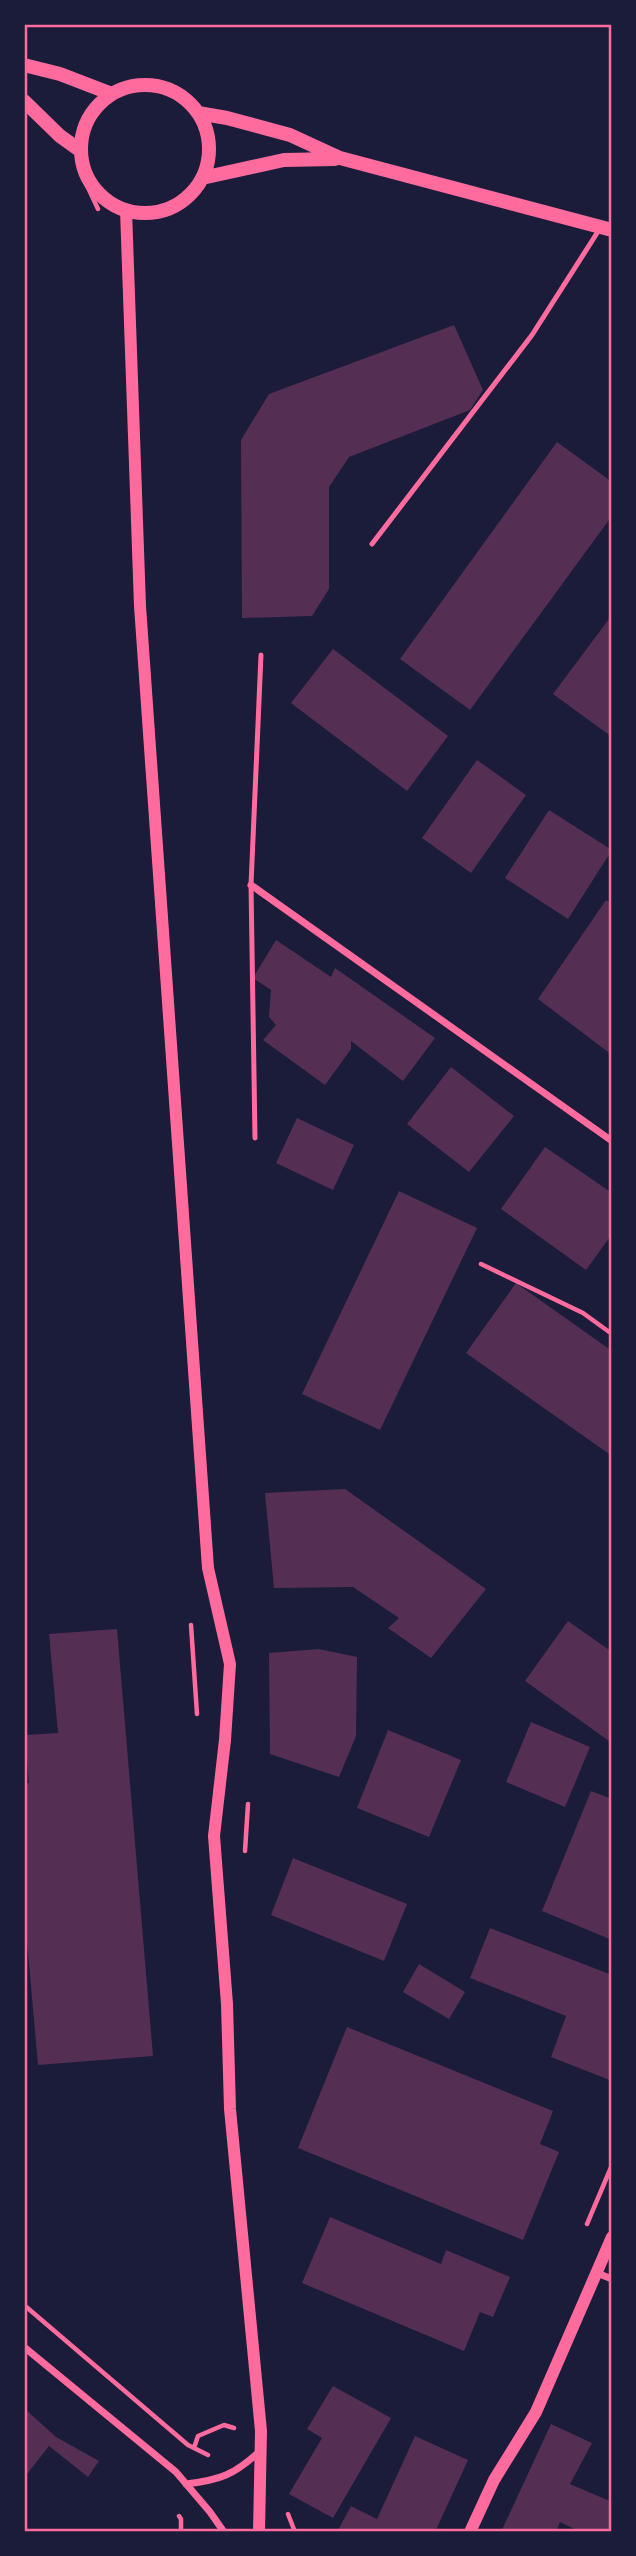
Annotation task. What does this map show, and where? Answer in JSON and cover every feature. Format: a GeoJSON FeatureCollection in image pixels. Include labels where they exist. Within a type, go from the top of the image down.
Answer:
{"type":"FeatureCollection","features":[{"type":"Feature","properties":{"kind":"main road"},"geometry":{"type":"LineString","coordinates":[[24,65],[60,74],[112,94]]}},
{"type":"Feature","properties":{"kind":"main road"},"geometry":{"type":"LineString","coordinates":[[149,85],[185,99],[198,113],[209,145],[208,162],[202,178],[192,192],[178,204],[161,211],[126,210],[108,201],[94,187],[84,170],[82,134],[98,104],[112,94],[130,86],[149,85]]}},
{"type":"Feature","properties":{"kind":"main road"},"geometry":{"type":"LineString","coordinates":[[24,101],[60,136],[81,151]]}},
{"type":"Feature","properties":{"kind":"main road"},"geometry":{"type":"LineString","coordinates":[[198,113],[290,135],[340,158],[606,229]]}},
{"type":"Feature","properties":{"kind":"main road"},"geometry":{"type":"LineString","coordinates":[[202,178],[284,160],[340,158]]}},
{"type":"Feature","properties":{"kind":"street"},"geometry":{"type":"LineString","coordinates":[[126,210],[140,606],[206,1554],[230,1664],[214,1836],[227,2004],[230,2109],[260,2423],[259,2532]]}},
{"type":"Feature","properties":{"kind":"street"},"geometry":{"type":"LineString","coordinates":[[251,885],[611,1141]]}},
{"type":"Feature","properties":{"kind":"street"},"geometry":{"type":"LineString","coordinates":[[470,2532],[494,2480],[536,2412],[611,2237]]}},
{"type":"Feature","properties":{"kind":"street"},"geometry":{"type":"LineString","coordinates":[[597,2273],[611,2279]]}},
{"type":"Feature","properties":{"kind":"street"},"geometry":{"type":"LineString","coordinates":[[24,2347],[176,2472],[224,2532]]}},
{"type":"Feature","properties":{"kind":"street"},"geometry":{"type":"LineString","coordinates":[[186,2484],[216,2480],[240,2470],[261,2451]]}},
{"type":"Feature","properties":{"kind":"lane"},"geometry":{"type":"LineString","coordinates":[[372,544],[532,335],[606,229]]}},
{"type":"Feature","properties":{"kind":"lane"},"geometry":{"type":"LineString","coordinates":[[255,1138],[251,885],[261,655]]}},
{"type":"Feature","properties":{"kind":"path"},"geometry":{"type":"LineString","coordinates":[[481,1264],[583,1313],[611,1334]]}},
{"type":"Feature","properties":{"kind":"path"},"geometry":{"type":"LineString","coordinates":[[194,2448],[198,2436],[224,2425],[235,2428]]}},
{"type":"Feature","properties":{"kind":"path"},"geometry":{"type":"LineString","coordinates":[[174,2511],[181,2519],[181,2532]]}},
{"type":"Feature","properties":{"kind":"building"},"geometry":{"type":"Polygon","coordinates":[[[454,325],[483,390],[470,410],[349,457],[329,487],[329,589],[312,616],[242,618],[241,440],[269,394],[454,325]]]}},
{"type":"Feature","properties":{"kind":"building"},"geometry":{"type":"Polygon","coordinates":[[[557,442],[612,482],[612,516],[470,710],[400,659],[557,442]]]}},
{"type":"Feature","properties":{"kind":"building"},"geometry":{"type":"Polygon","coordinates":[[[612,615],[612,737],[553,694],[612,615]]]}},
{"type":"Feature","properties":{"kind":"building"},"geometry":{"type":"Polygon","coordinates":[[[333,649],[448,736],[407,791],[291,703],[333,649]]]}},
{"type":"Feature","properties":{"kind":"building"},"geometry":{"type":"Polygon","coordinates":[[[477,760],[526,795],[471,873],[422,838],[477,760]]]}},
{"type":"Feature","properties":{"kind":"building"},"geometry":{"type":"Polygon","coordinates":[[[549,810],[612,850],[568,919],[505,878],[549,810]]]}},
{"type":"Feature","properties":{"kind":"building"},"geometry":{"type":"Polygon","coordinates":[[[606,900],[612,904],[612,1055],[538,999],[606,900]]]}},
{"type":"Feature","properties":{"kind":"building"},"geometry":{"type":"Polygon","coordinates":[[[276,940],[331,977],[335,968],[435,1038],[403,1081],[351,1041],[351,1049],[325,1085],[263,1040],[276,1025],[269,1017],[271,990],[253,978],[276,940]]]}},
{"type":"Feature","properties":{"kind":"building"},"geometry":{"type":"Polygon","coordinates":[[[451,1067],[514,1116],[469,1172],[407,1124],[451,1067]]]}},
{"type":"Feature","properties":{"kind":"building"},"geometry":{"type":"Polygon","coordinates":[[[297,1118],[354,1145],[333,1190],[276,1163],[297,1118]]]}},
{"type":"Feature","properties":{"kind":"building"},"geometry":{"type":"Polygon","coordinates":[[[545,1147],[612,1193],[612,1234],[586,1270],[501,1209],[545,1147]]]}},
{"type":"Feature","properties":{"kind":"building"},"geometry":{"type":"Polygon","coordinates":[[[399,1191],[477,1228],[380,1430],[302,1394],[399,1191]]]}},
{"type":"Feature","properties":{"kind":"building"},"geometry":{"type":"Polygon","coordinates":[[[516,1283],[612,1351],[612,1456],[466,1353],[516,1283]]]}},
{"type":"Feature","properties":{"kind":"building"},"geometry":{"type":"Polygon","coordinates":[[[345,1489],[486,1589],[431,1658],[388,1628],[399,1618],[353,1587],[274,1588],[265,1493],[345,1489]]]}},
{"type":"Feature","properties":{"kind":"building"},"geometry":{"type":"Polygon","coordinates":[[[568,1621],[612,1652],[612,1737],[609,1741],[525,1681],[568,1621]]]}},
{"type":"Feature","properties":{"kind":"building"},"geometry":{"type":"Polygon","coordinates":[[[117,1629],[153,2056],[38,2065],[24,1907],[24,1784],[29,1783],[25,1735],[58,1733],[49,1634],[117,1629]]]}},
{"type":"Feature","properties":{"kind":"building"},"geometry":{"type":"Polygon","coordinates":[[[319,1649],[357,1657],[356,1736],[339,1777],[270,1754],[269,1653],[319,1649]]]}},
{"type":"Feature","properties":{"kind":"building"},"geometry":{"type":"Polygon","coordinates":[[[531,1722],[590,1747],[565,1807],[506,1782],[531,1722]]]}},
{"type":"Feature","properties":{"kind":"building"},"geometry":{"type":"Polygon","coordinates":[[[388,1730],[461,1760],[429,1837],[357,1808],[388,1730]]]}},
{"type":"Feature","properties":{"kind":"building"},"geometry":{"type":"Polygon","coordinates":[[[591,1791],[612,1799],[612,1940],[542,1911],[591,1791]]]}},
{"type":"Feature","properties":{"kind":"building"},"geometry":{"type":"Polygon","coordinates":[[[293,1858],[407,1904],[384,1961],[271,1915],[293,1858]]]}},
{"type":"Feature","properties":{"kind":"building"},"geometry":{"type":"Polygon","coordinates":[[[490,1928],[612,1975],[612,2081],[551,2057],[566,2016],[470,1978],[490,1928]]]}},
{"type":"Feature","properties":{"kind":"building"},"geometry":{"type":"Polygon","coordinates":[[[419,1964],[465,1992],[449,2019],[403,1992],[419,1964]]]}},
{"type":"Feature","properties":{"kind":"building"},"geometry":{"type":"Polygon","coordinates":[[[347,2027],[553,2111],[540,2144],[559,2152],[523,2240],[298,2148],[347,2027]]]}},
{"type":"Feature","properties":{"kind":"building"},"geometry":{"type":"Polygon","coordinates":[[[330,2217],[441,2264],[446,2250],[510,2277],[493,2317],[480,2312],[464,2351],[302,2283],[330,2217]]]}},
{"type":"Feature","properties":{"kind":"building"},"geometry":{"type":"Polygon","coordinates":[[[333,2386],[391,2418],[333,2518],[289,2494],[322,2438],[307,2429],[333,2386]]]}},
{"type":"Feature","properties":{"kind":"building"},"geometry":{"type":"Polygon","coordinates":[[[24,2408],[56,2437],[99,2461],[88,2477],[49,2446],[24,2478],[24,2408]]]}},
{"type":"Feature","properties":{"kind":"building"},"geometry":{"type":"Polygon","coordinates":[[[551,2424],[592,2443],[570,2484],[612,2502],[612,2532],[580,2532],[560,2522],[556,2532],[501,2532],[551,2424]]]}},
{"type":"Feature","properties":{"kind":"building"},"geometry":{"type":"Polygon","coordinates":[[[415,2436],[468,2460],[435,2532],[337,2532],[351,2506],[377,2519],[415,2436]]]}}]}
